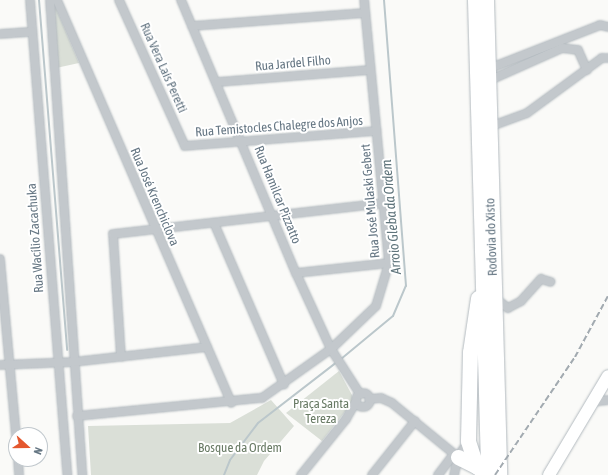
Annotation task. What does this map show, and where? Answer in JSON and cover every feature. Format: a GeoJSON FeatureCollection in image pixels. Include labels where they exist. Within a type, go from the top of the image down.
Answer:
{"type":"FeatureCollection","features":[{"type":"Feature","properties":{"kind":"highway","name":"Rodovia do Xisto"},"geometry":{"type":"LineString","coordinates":[[475,0],[483,277],[484,472]]}},
{"type":"Feature","properties":{"kind":"highway","name":"Rodovia do Xisto"},"geometry":{"type":"LineString","coordinates":[[486,0],[499,475]]}},
{"type":"Feature","properties":{"kind":"highway"},"geometry":{"type":"LineString","coordinates":[[483,277],[470,352],[468,441],[484,472]]}},
{"type":"Feature","properties":{"kind":"highway"},"geometry":{"type":"LineString","coordinates":[[456,455],[484,472]]}},
{"type":"Feature","properties":{"kind":"street","name":"Rua Wacílio Zacachuka"},"geometry":{"type":"LineString","coordinates":[[30,0],[67,475]]}},
{"type":"Feature","properties":{"kind":"street"},"geometry":{"type":"LineString","coordinates":[[50,0],[73,362],[82,475]]}},
{"type":"Feature","properties":{"kind":"street","name":"Rua José Krenchiclova"},"geometry":{"type":"LineString","coordinates":[[57,0],[154,228],[232,403]]}},
{"type":"Feature","properties":{"kind":"street","name":"Rua Vera Laís Peretti"},"geometry":{"type":"LineString","coordinates":[[119,0],[184,146]]}},
{"type":"Feature","properties":{"kind":"street","name":"Rua Hamilcar Pizzatto"},"geometry":{"type":"LineString","coordinates":[[181,0],[243,141],[296,273],[332,351],[358,398]]}},
{"type":"Feature","properties":{"kind":"street","name":"Rua José Mulaski Gebert"},"geometry":{"type":"LineString","coordinates":[[77,416],[232,403],[262,398],[332,351],[376,306],[389,263],[364,0]]}},
{"type":"Feature","properties":{"kind":"street"},"geometry":{"type":"LineString","coordinates":[[192,26],[365,13]]}},
{"type":"Feature","properties":{"kind":"street"},"geometry":{"type":"LineString","coordinates":[[488,75],[600,25],[608,27]]}},
{"type":"Feature","properties":{"kind":"street"},"geometry":{"type":"LineString","coordinates":[[0,34],[32,32]]}},
{"type":"Feature","properties":{"kind":"street"},"geometry":{"type":"LineString","coordinates":[[488,75],[562,48],[578,50],[587,70]]}},
{"type":"Feature","properties":{"kind":"street"},"geometry":{"type":"LineString","coordinates":[[489,126],[527,113],[587,70],[608,58]]}},
{"type":"Feature","properties":{"kind":"street","name":"Rua Jardel Filho"},"geometry":{"type":"LineString","coordinates":[[218,82],[370,70]]}},
{"type":"Feature","properties":{"kind":"street","name":"Rua Temistocles Chalegre dos Anjos"},"geometry":{"type":"LineString","coordinates":[[184,146],[376,131]]}},
{"type":"Feature","properties":{"kind":"street"},"geometry":{"type":"LineString","coordinates":[[120,357],[113,234],[154,228],[274,217],[384,203]]}},
{"type":"Feature","properties":{"kind":"street"},"geometry":{"type":"LineString","coordinates":[[214,223],[284,384]]}},
{"type":"Feature","properties":{"kind":"street"},"geometry":{"type":"LineString","coordinates":[[0,259],[11,365],[15,427]]}},
{"type":"Feature","properties":{"kind":"street"},"geometry":{"type":"LineString","coordinates":[[296,273],[389,263]]}},
{"type":"Feature","properties":{"kind":"street"},"geometry":{"type":"LineString","coordinates":[[494,298],[508,308],[521,301],[541,279],[551,282]]}},
{"type":"Feature","properties":{"kind":"street"},"geometry":{"type":"LineString","coordinates":[[0,365],[73,362],[207,347]]}},
{"type":"Feature","properties":{"kind":"street"},"geometry":{"type":"LineString","coordinates":[[549,475],[608,376]]}},
{"type":"Feature","properties":{"kind":"street"},"geometry":{"type":"LineString","coordinates":[[358,398],[367,403]]}},
{"type":"Feature","properties":{"kind":"street"},"geometry":{"type":"LineString","coordinates":[[358,398],[367,403]]}},
{"type":"Feature","properties":{"kind":"street"},"geometry":{"type":"LineString","coordinates":[[301,475],[346,419],[358,398]]}},
{"type":"Feature","properties":{"kind":"street"},"geometry":{"type":"LineString","coordinates":[[346,419],[367,403],[387,400],[456,455]]}},
{"type":"Feature","properties":{"kind":"street"},"geometry":{"type":"LineString","coordinates":[[592,402],[608,400]]}},
{"type":"Feature","properties":{"kind":"street"},"geometry":{"type":"LineString","coordinates":[[372,475],[415,421]]}},
{"type":"Feature","properties":{"kind":"street"},"geometry":{"type":"LineString","coordinates":[[438,475],[468,441]]}},
{"type":"Feature","properties":{"kind":"street"},"geometry":{"type":"LineString","coordinates":[[454,475],[456,455]]}},
{"type":"Feature","properties":{"kind":"green space"},"geometry":{"type":"Polygon","coordinates":[[[55,6],[79,63],[56,68],[55,6]]]}},
{"type":"Feature","properties":{"kind":"green space","name":"Praça Santa Tereza"},"geometry":{"type":"Polygon","coordinates":[[[339,371],[352,395],[352,403],[322,441],[286,413],[339,371]]]}},
{"type":"Feature","properties":{"kind":"green space","name":"Bosque da Ordem"},"geometry":{"type":"Polygon","coordinates":[[[271,400],[294,426],[264,461],[257,475],[91,475],[88,426],[230,423],[271,400]]]}},
{"type":"Feature","properties":{"kind":"waterway"},"geometry":{"type":"LineString","coordinates":[[39,0],[67,350]]}},
{"type":"Feature","properties":{"kind":"waterway","name":"Arroio Gleba da Ordem"},"geometry":{"type":"LineString","coordinates":[[341,359],[393,316],[406,286],[384,0]]}},
{"type":"Feature","properties":{"kind":"waterway","name":"Arroio Gleba da Ordem"},"geometry":{"type":"LineString","coordinates":[[224,475],[230,460],[258,423],[337,362]]}},
{"type":"Feature","properties":{"kind":"railway"},"geometry":{"type":"LineString","coordinates":[[495,475],[575,357],[608,296]]}}]}
